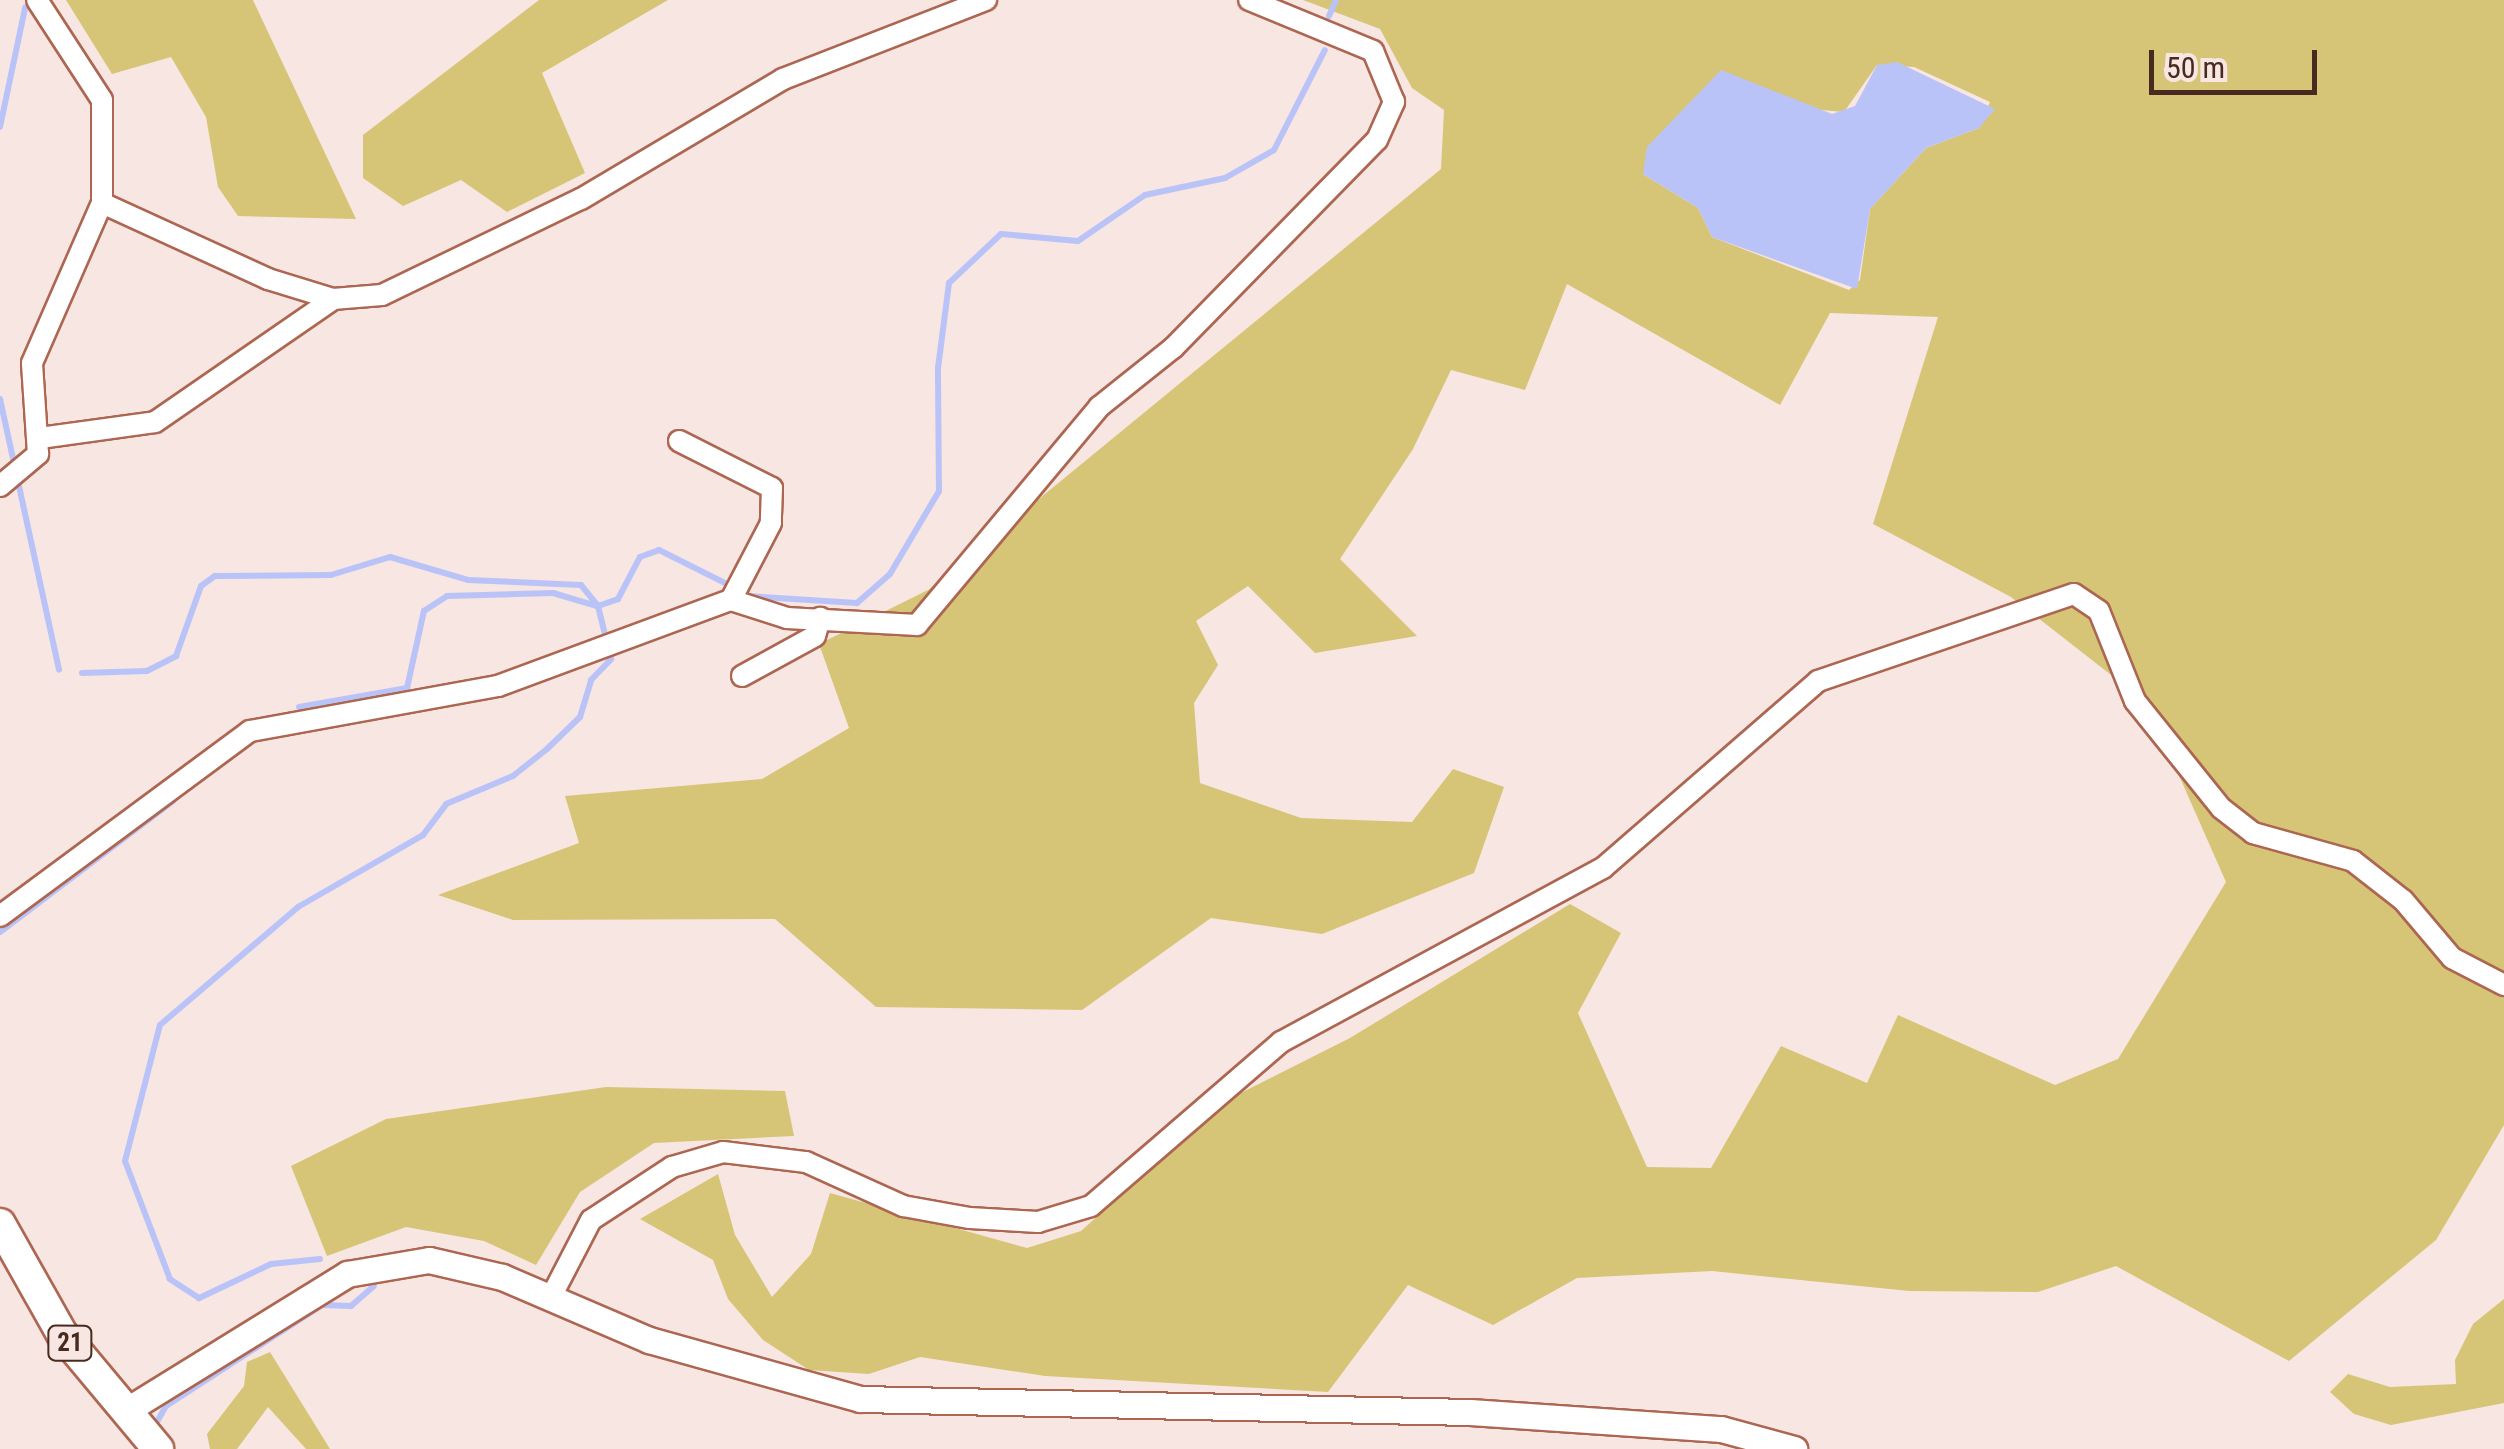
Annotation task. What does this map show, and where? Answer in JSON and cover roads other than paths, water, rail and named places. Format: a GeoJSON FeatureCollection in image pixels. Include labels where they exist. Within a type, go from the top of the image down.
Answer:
{"type":"FeatureCollection","features":[{"type":"Feature","properties":{"kind":"main road","name":"21"},"geometry":{"type":"LineString","coordinates":[[0,1224],[62,1334],[158,1449]]}},
{"type":"Feature","properties":{"kind":"street"},"geometry":{"type":"LineString","coordinates":[[9,479],[40,438],[32,364],[102,203],[102,100],[37,0]]}},
{"type":"Feature","properties":{"kind":"street"},"geometry":{"type":"LineString","coordinates":[[40,438],[155,422],[333,299],[420,280],[581,200],[783,79],[986,0]]}},
{"type":"Feature","properties":{"kind":"street"},"geometry":{"type":"LineString","coordinates":[[0,916],[250,731],[498,686],[611,648],[737,593],[820,618],[917,625],[1098,407],[1172,348],[1377,140],[1394,102],[1374,51],[1248,0]]}},
{"type":"Feature","properties":{"kind":"street"},"geometry":{"type":"LineString","coordinates":[[102,203],[199,253],[333,299]]}},
{"type":"Feature","properties":{"kind":"street"},"geometry":{"type":"LineString","coordinates":[[679,441],[772,488],[771,523],[737,593]]}},
{"type":"Feature","properties":{"kind":"street"},"geometry":{"type":"LineString","coordinates":[[550,1298],[591,1220],[620,1196],[723,1152],[806,1162],[904,1206],[970,1218],[1038,1222],[1091,1206],[1281,1042],[1603,868],[1818,680],[2074,594],[2099,611],[2135,700],[2221,808],[2253,833],[2352,862],[2402,900],[2452,958],[2504,985]]}},
{"type":"Feature","properties":{"kind":"street"},"geometry":{"type":"LineString","coordinates":[[742,676],[815,636],[820,618]]}},
{"type":"Feature","properties":{"kind":"street"},"geometry":{"type":"LineString","coordinates":[[127,1410],[364,1269],[466,1265],[649,1340],[860,1400],[1470,1412],[1720,1429],[1794,1449]]}},
{"type":"Feature","properties":{"kind":"water"},"geometry":{"type":"Polygon","coordinates":[[[1897,62],[1995,109],[1979,128],[1926,148],[1870,209],[1857,289],[1712,237],[1698,208],[1643,174],[1647,147],[1721,70],[1832,114],[1855,106],[1877,65],[1897,62]]]}},
{"type":"Feature","properties":{"kind":"waterway"},"geometry":{"type":"LineString","coordinates":[[1329,16],[1336,0]]}},
{"type":"Feature","properties":{"kind":"waterway"},"geometry":{"type":"LineString","coordinates":[[0,127],[25,8]]}},
{"type":"Feature","properties":{"kind":"waterway"},"geometry":{"type":"LineString","coordinates":[[748,596],[857,603],[890,574],[939,491],[938,368],[949,283],[1001,234],[1078,241],[1145,195],[1225,178],[1274,150],[1325,50]]}},
{"type":"Feature","properties":{"kind":"waterway"},"geometry":{"type":"LineString","coordinates":[[0,399],[59,670]]}},
{"type":"Feature","properties":{"kind":"waterway"},"geometry":{"type":"LineString","coordinates":[[320,1259],[271,1264],[199,1298],[170,1279],[125,1161],[160,1025],[298,907],[423,835],[446,804],[513,776],[580,717],[591,680],[611,659],[598,606],[618,599],[640,557],[659,550],[733,587]]}},
{"type":"Feature","properties":{"kind":"waterway"},"geometry":{"type":"LineString","coordinates":[[82,673],[147,671],[176,656],[201,586],[215,576],[331,575],[390,557],[468,580],[581,585],[598,606]]}},
{"type":"Feature","properties":{"kind":"waterway"},"geometry":{"type":"LineString","coordinates":[[299,707],[407,688],[424,611],[447,596],[553,593],[597,606]]}},
{"type":"Feature","properties":{"kind":"waterway"},"geometry":{"type":"LineString","coordinates":[[0,932],[173,801]]}},
{"type":"Feature","properties":{"kind":"waterway"},"geometry":{"type":"LineString","coordinates":[[157,1422],[166,1406],[322,1305],[351,1306],[374,1286]]}}]}
